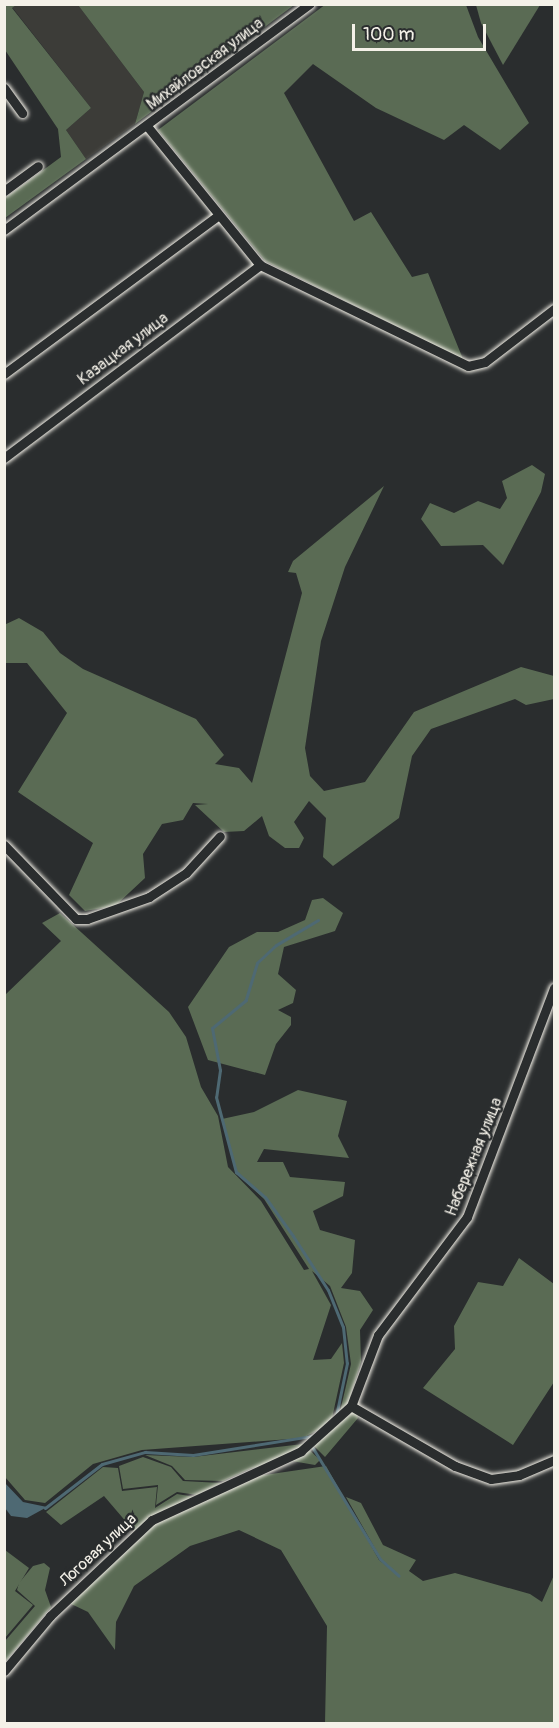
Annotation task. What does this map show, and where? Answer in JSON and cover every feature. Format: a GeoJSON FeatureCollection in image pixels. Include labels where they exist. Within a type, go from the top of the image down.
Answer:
{"type":"FeatureCollection","features":[{"type":"Feature","properties":{"kind":"street","name":"Михайловская улица"},"geometry":{"type":"LineString","coordinates":[[4,230],[309,4]]}},
{"type":"Feature","properties":{"kind":"street"},"geometry":{"type":"LineString","coordinates":[[4,88],[22,113]]}},
{"type":"Feature","properties":{"kind":"street"},"geometry":{"type":"LineString","coordinates":[[147,126],[260,265],[468,366],[485,362],[555,309]]}},
{"type":"Feature","properties":{"kind":"street"},"geometry":{"type":"LineString","coordinates":[[4,191],[38,166]]}},
{"type":"Feature","properties":{"kind":"street"},"geometry":{"type":"LineString","coordinates":[[4,374],[219,215]]}},
{"type":"Feature","properties":{"kind":"street","name":"Казацкая улица"},"geometry":{"type":"LineString","coordinates":[[4,458],[260,265]]}},
{"type":"Feature","properties":{"kind":"street"},"geometry":{"type":"LineString","coordinates":[[4,845],[76,919],[87,919],[149,897],[186,873],[220,836]]}},
{"type":"Feature","properties":{"kind":"street","name":"Набережная улица"},"geometry":{"type":"LineString","coordinates":[[347,1409],[378,1335],[467,1217],[555,987]]}},
{"type":"Feature","properties":{"kind":"street"},"geometry":{"type":"LineString","coordinates":[[347,1409],[455,1466],[491,1479],[519,1475],[555,1460]]}},
{"type":"Feature","properties":{"kind":"street","name":"Логовая улица"},"geometry":{"type":"LineString","coordinates":[[4,1671],[50,1616],[152,1520],[300,1451],[347,1409]]}},
{"type":"Feature","properties":{"kind":"shaded area"},"geometry":{"type":"Polygon","coordinates":[[[16,4],[78,5],[144,92],[135,124],[86,159],[66,130],[91,108],[12,7],[16,4]]]}},
{"type":"Feature","properties":{"kind":"green space"},"geometry":{"type":"Polygon","coordinates":[[[5,4],[16,5],[12,8],[91,108],[66,130],[86,159],[5,218],[5,198],[61,157],[58,129],[5,50],[5,4]]]}},
{"type":"Feature","properties":{"kind":"green space"},"geometry":{"type":"Polygon","coordinates":[[[326,4],[466,5],[478,37],[529,123],[500,150],[464,125],[444,140],[376,108],[313,64],[284,93],[354,221],[371,212],[412,277],[428,273],[463,359],[265,261],[158,130],[326,4]]]}},
{"type":"Feature","properties":{"kind":"green space"},"geometry":{"type":"Polygon","coordinates":[[[78,5],[294,5],[135,124],[144,92],[78,5]]]}},
{"type":"Feature","properties":{"kind":"green space"},"geometry":{"type":"Polygon","coordinates":[[[476,5],[540,5],[503,65],[481,23],[476,5]]]}},
{"type":"Feature","properties":{"kind":"green space"},"geometry":{"type":"Polygon","coordinates":[[[532,465],[545,474],[541,492],[503,565],[483,545],[441,546],[421,519],[430,503],[454,513],[478,501],[500,509],[507,498],[502,481],[532,465]]]}},
{"type":"Feature","properties":{"kind":"green space"},"geometry":{"type":"Polygon","coordinates":[[[384,486],[345,567],[321,641],[305,748],[310,776],[324,791],[365,782],[414,712],[521,667],[554,676],[554,699],[526,705],[515,699],[431,729],[412,756],[399,818],[333,866],[323,857],[326,818],[309,801],[294,822],[304,838],[299,848],[285,848],[269,836],[262,816],[244,831],[224,832],[195,805],[208,804],[193,803],[183,820],[162,824],[143,854],[145,878],[115,906],[85,911],[69,895],[93,843],[18,792],[67,713],[27,663],[5,663],[4,625],[19,618],[43,632],[60,653],[83,669],[196,719],[224,755],[215,764],[239,768],[252,783],[302,593],[296,573],[288,572],[293,561],[384,486]]]}},
{"type":"Feature","properties":{"kind":"green space"},"geometry":{"type":"Polygon","coordinates":[[[323,898],[343,913],[335,931],[284,947],[278,974],[296,990],[293,1003],[278,1010],[291,1017],[291,1025],[276,1044],[265,1075],[208,1060],[188,1007],[229,947],[257,932],[278,932],[305,920],[312,900],[323,898]]]}},
{"type":"Feature","properties":{"kind":"green space"},"geometry":{"type":"Polygon","coordinates":[[[60,913],[169,1012],[186,1037],[201,1087],[218,1116],[228,1167],[261,1201],[304,1270],[309,1269],[264,1199],[238,1175],[222,1119],[254,1112],[298,1090],[347,1101],[338,1136],[349,1158],[264,1149],[257,1162],[283,1162],[290,1177],[345,1182],[343,1196],[313,1211],[320,1230],[355,1240],[352,1273],[341,1288],[360,1291],[373,1310],[360,1330],[361,1362],[350,1397],[358,1418],[325,1457],[308,1440],[337,1425],[351,1364],[346,1327],[330,1286],[312,1271],[331,1305],[313,1360],[331,1359],[342,1343],[344,1363],[331,1423],[303,1438],[142,1450],[93,1464],[45,1503],[25,1500],[5,1477],[5,995],[61,941],[42,923],[60,913]]]}},
{"type":"Feature","properties":{"kind":"green space"},"geometry":{"type":"Polygon","coordinates":[[[519,1258],[554,1284],[554,1382],[513,1445],[423,1388],[455,1349],[454,1326],[478,1282],[503,1286],[519,1258]]]}},
{"type":"Feature","properties":{"kind":"green space"},"geometry":{"type":"Polygon","coordinates":[[[303,1444],[320,1460],[315,1465],[292,1461],[252,1468],[223,1481],[185,1480],[172,1466],[145,1455],[193,1457],[303,1444]]]}},
{"type":"Feature","properties":{"kind":"green space"},"geometry":{"type":"Polygon","coordinates":[[[143,1457],[171,1467],[183,1481],[221,1483],[197,1495],[177,1492],[156,1505],[158,1485],[123,1489],[119,1466],[143,1457]]]}},
{"type":"Feature","properties":{"kind":"green space"},"geometry":{"type":"Polygon","coordinates":[[[326,1466],[379,1560],[400,1577],[381,1559],[346,1497],[361,1503],[383,1545],[416,1560],[409,1571],[423,1581],[455,1573],[530,1594],[542,1602],[554,1575],[554,1723],[325,1723],[327,1626],[281,1550],[239,1530],[190,1546],[134,1586],[116,1622],[115,1650],[88,1612],[67,1602],[154,1522],[250,1477],[326,1466]]]}},
{"type":"Feature","properties":{"kind":"green space"},"geometry":{"type":"Polygon","coordinates":[[[103,1467],[118,1468],[122,1491],[157,1487],[155,1508],[177,1494],[195,1497],[134,1531],[104,1496],[61,1525],[46,1512],[103,1467]]]}},
{"type":"Feature","properties":{"kind":"green space"},"geometry":{"type":"Polygon","coordinates":[[[5,1550],[29,1568],[15,1591],[33,1605],[5,1638],[5,1550]]]}},
{"type":"Feature","properties":{"kind":"green space"},"geometry":{"type":"Polygon","coordinates":[[[44,1563],[50,1568],[45,1590],[51,1607],[5,1662],[5,1641],[35,1606],[17,1590],[19,1583],[33,1566],[44,1563]]]}},
{"type":"Feature","properties":{"kind":"water"},"geometry":{"type":"Polygon","coordinates":[[[5,1483],[23,1502],[47,1507],[27,1518],[11,1516],[5,1508],[5,1483]]]}},
{"type":"Feature","properties":{"kind":"waterway"},"geometry":{"type":"LineString","coordinates":[[318,920],[276,945],[257,963],[246,1000],[212,1028],[220,1070],[216,1097],[236,1172],[265,1197],[293,1236],[328,1290],[343,1327],[347,1363],[336,1416]]}},
{"type":"Feature","properties":{"kind":"waterway"},"geometry":{"type":"LineString","coordinates":[[45,1508],[102,1464],[145,1452],[193,1455],[312,1436]]}},
{"type":"Feature","properties":{"kind":"waterway"},"geometry":{"type":"LineString","coordinates":[[311,1445],[380,1559],[399,1576]]}}]}
